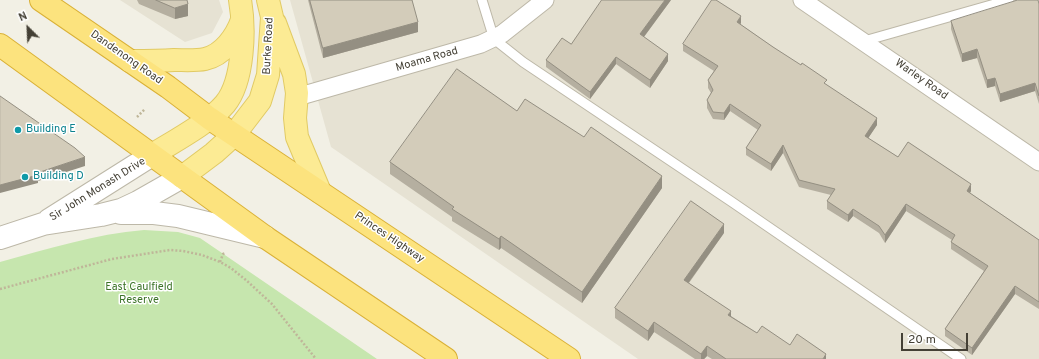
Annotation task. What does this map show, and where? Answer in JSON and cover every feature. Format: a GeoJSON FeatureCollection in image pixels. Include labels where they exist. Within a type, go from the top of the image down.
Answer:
{"type":"FeatureCollection","features":[{"type":"Feature","properties":{"kind":"highway","name":"Dandenong Road"},"geometry":{"type":"LineString","coordinates":[[41,0],[168,87],[209,118]]}},
{"type":"Feature","properties":{"kind":"highway"},"geometry":{"type":"LineString","coordinates":[[0,45],[265,237],[446,359]]}},
{"type":"Feature","properties":{"kind":"highway","name":"Princes Highway"},"geometry":{"type":"LineString","coordinates":[[209,118],[569,359]]}},
{"type":"Feature","properties":{"kind":"main road"},"geometry":{"type":"LineString","coordinates":[[270,8],[294,74],[297,97],[295,118],[297,137],[320,192]]}},
{"type":"Feature","properties":{"kind":"main road","name":"Burke Road"},"geometry":{"type":"LineString","coordinates":[[182,177],[214,153],[234,135],[260,101],[265,90],[268,75],[270,8]]}},
{"type":"Feature","properties":{"kind":"main road"},"geometry":{"type":"LineString","coordinates":[[130,61],[193,60],[207,58],[220,51],[231,42],[237,33],[242,9]]}},
{"type":"Feature","properties":{"kind":"main road"},"geometry":{"type":"LineString","coordinates":[[152,155],[209,118],[227,102],[235,84],[241,56],[242,9]]}},
{"type":"Feature","properties":{"kind":"street","name":"Moama Road"},"geometry":{"type":"LineString","coordinates":[[297,97],[399,69],[494,39],[545,0]]}},
{"type":"Feature","properties":{"kind":"street","name":"Warley Road"},"geometry":{"type":"LineString","coordinates":[[802,0],[1039,162]]}},
{"type":"Feature","properties":{"kind":"street","name":"Sir John Monash Drive"},"geometry":{"type":"LineString","coordinates":[[43,224],[152,155]]}},
{"type":"Feature","properties":{"kind":"street","name":"Sir John Monash Drive"},"geometry":{"type":"LineString","coordinates":[[0,238],[43,224],[111,213],[138,202],[182,177]]}},
{"type":"Feature","properties":{"kind":"street"},"geometry":{"type":"LineString","coordinates":[[111,213],[154,213],[178,216],[265,237]]}},
{"type":"Feature","properties":{"kind":"lane"},"geometry":{"type":"LineString","coordinates":[[482,0],[494,39],[523,62],[732,202],[961,359]]}},
{"type":"Feature","properties":{"kind":"lane"},"geometry":{"type":"LineString","coordinates":[[864,41],[1009,0]]}},
{"type":"Feature","properties":{"kind":"path"},"geometry":{"type":"LineString","coordinates":[[136,117],[145,109]]}},
{"type":"Feature","properties":{"kind":"path"},"geometry":{"type":"LineString","coordinates":[[0,289],[112,259],[170,250],[202,255],[220,262],[246,280],[272,304],[316,359]]}},
{"type":"Feature","properties":{"kind":"path"},"geometry":{"type":"LineString","coordinates":[[220,262],[226,253]]}},
{"type":"Feature","properties":{"kind":"shaded area"},"geometry":{"type":"Polygon","coordinates":[[[120,0],[219,0],[223,12],[212,33],[185,42],[120,0]]]}},
{"type":"Feature","properties":{"kind":"shaded area"},"geometry":{"type":"Polygon","coordinates":[[[290,0],[1039,0],[1039,359],[638,359],[331,147],[290,0]]]}},
{"type":"Feature","properties":{"kind":"green space","name":"East Caulfield Reserve"},"geometry":{"type":"Polygon","coordinates":[[[144,230],[178,232],[200,238],[377,359],[0,359],[0,262],[90,238],[144,230]]]}},
{"type":"Feature","properties":{"kind":"building"},"geometry":{"type":"Polygon","coordinates":[[[156,0],[187,0],[188,4],[175,8],[156,0]]]}},
{"type":"Feature","properties":{"kind":"building"},"geometry":{"type":"Polygon","coordinates":[[[310,0],[412,0],[418,22],[323,48],[310,0]]]}},
{"type":"Feature","properties":{"kind":"building"},"geometry":{"type":"Polygon","coordinates":[[[602,0],[665,0],[640,34],[668,54],[650,80],[616,57],[590,92],[546,60],[562,38],[571,44],[602,0]]]}},
{"type":"Feature","properties":{"kind":"building"},"geometry":{"type":"Polygon","coordinates":[[[712,0],[716,0],[741,16],[737,22],[773,47],[801,65],[802,63],[827,80],[824,83],[877,118],[865,136],[898,157],[908,142],[971,184],[967,191],[1039,240],[1039,302],[1015,286],[972,348],[945,329],[988,266],[951,242],[955,235],[906,204],[885,235],[879,226],[853,209],[848,215],[827,201],[835,189],[799,180],[783,145],[771,164],[746,148],[761,125],[730,104],[724,113],[713,112],[707,100],[713,90],[708,80],[718,66],[683,44],[712,0]]]}},
{"type":"Feature","properties":{"kind":"building"},"geometry":{"type":"Polygon","coordinates":[[[1018,0],[1038,0],[1039,4],[1039,96],[1035,83],[1000,94],[995,78],[987,80],[977,49],[962,54],[951,21],[1018,0]]]}},
{"type":"Feature","properties":{"kind":"building"},"geometry":{"type":"Polygon","coordinates":[[[457,69],[517,111],[525,99],[584,137],[591,127],[662,176],[582,292],[501,236],[499,239],[452,209],[454,207],[390,162],[457,69]]]}},
{"type":"Feature","properties":{"kind":"building"},"geometry":{"type":"Polygon","coordinates":[[[0,96],[75,148],[85,157],[37,173],[38,175],[0,185],[0,96]]]}},
{"type":"Feature","properties":{"kind":"building"},"geometry":{"type":"Polygon","coordinates":[[[691,201],[724,224],[684,280],[731,311],[728,315],[757,333],[762,326],[790,345],[797,334],[826,354],[823,359],[726,359],[707,346],[701,354],[654,322],[648,331],[615,308],[691,201]]]}},
{"type":"Feature","properties":{"kind":"place","name":"Building E"},"geometry":{"type":"Point","coordinates":[18,130]}},
{"type":"Feature","properties":{"kind":"place","name":"Building D"},"geometry":{"type":"Point","coordinates":[25,177]}}]}
